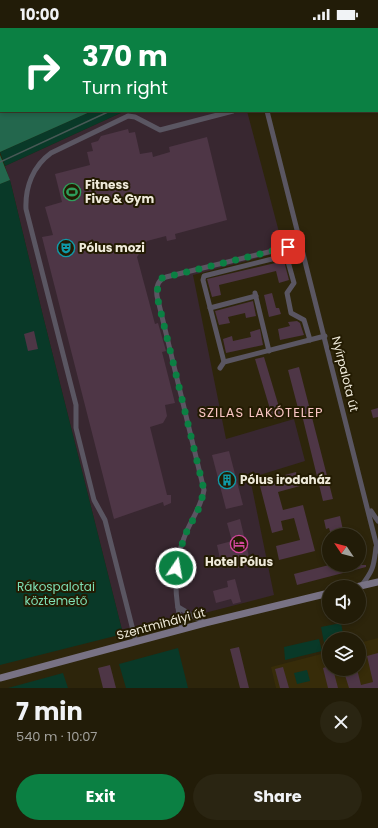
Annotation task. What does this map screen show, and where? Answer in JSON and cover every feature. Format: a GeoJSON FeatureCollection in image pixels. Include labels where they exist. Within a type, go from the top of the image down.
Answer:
{"type":"FeatureCollection","features":[{"type":"Feature","properties":{"kind":"main road"},"geometry":{"type":"LineString","coordinates":[[366,584],[378,582]]}},
{"type":"Feature","properties":{"kind":"main road","name":"Szentmihályi út"},"geometry":{"type":"LineString","coordinates":[[0,678],[205,623],[322,595]]}},
{"type":"Feature","properties":{"kind":"street"},"geometry":{"type":"LineString","coordinates":[[136,642],[105,520],[94,500],[76,428],[76,406],[26,209],[27,191],[34,172],[42,159],[51,153],[128,116],[134,117],[160,130],[229,112]]}},
{"type":"Feature","properties":{"kind":"street","name":"Nyírpalota út"},"geometry":{"type":"LineString","coordinates":[[267,112],[303,247],[377,547],[372,572],[364,580]]}},
{"type":"Feature","properties":{"kind":"street"},"geometry":{"type":"LineString","coordinates":[[182,629],[175,578],[178,558],[184,537],[200,506],[204,490],[157,296],[158,284],[162,278],[288,247]]}},
{"type":"Feature","properties":{"kind":"street"},"geometry":{"type":"LineString","coordinates":[[224,362],[203,280],[204,276],[284,256],[287,258],[294,283],[287,293],[291,312],[304,320],[310,340]]}},
{"type":"Feature","properties":{"kind":"street"},"geometry":{"type":"LineString","coordinates":[[210,308],[256,295],[269,351]]}},
{"type":"Feature","properties":{"kind":"street"},"geometry":{"type":"LineString","coordinates":[[220,368],[224,362],[325,336]]}},
{"type":"Feature","properties":{"kind":"street","name":"Nyírpalota út"},"geometry":{"type":"LineString","coordinates":[[368,506],[378,522]]}},
{"type":"Feature","properties":{"kind":"street"},"geometry":{"type":"LineString","coordinates":[[178,607],[205,623]]}},
{"type":"Feature","properties":{"kind":"shaded area"},"geometry":{"type":"Polygon","coordinates":[[[123,112],[247,112],[284,251],[193,275],[226,439],[294,419],[305,461],[250,478],[274,595],[123,634],[11,184],[5,166],[123,112]]]}},
{"type":"Feature","properties":{"kind":"shaded area"},"geometry":{"type":"Polygon","coordinates":[[[378,638],[378,688],[276,688],[271,667],[322,654],[322,676],[366,676],[366,641],[378,638]]]}},
{"type":"Feature","properties":{"kind":"green space"},"geometry":{"type":"Polygon","coordinates":[[[0,112],[90,112],[0,152],[0,112]]]}},
{"type":"Feature","properties":{"kind":"green space"},"geometry":{"type":"Polygon","coordinates":[[[90,112],[123,112],[5,166],[0,152],[90,112]]]}},
{"type":"Feature","properties":{"kind":"green space"},"geometry":{"type":"Polygon","coordinates":[[[0,155],[10,180],[0,184],[0,155]]]}},
{"type":"Feature","properties":{"kind":"green space","name":"Rákospalotai köztemető"},"geometry":{"type":"Polygon","coordinates":[[[10,180],[123,634],[0,665],[0,184],[10,180]]]}},
{"type":"Feature","properties":{"kind":"green space"},"geometry":{"type":"Polygon","coordinates":[[[341,624],[343,632],[322,632],[321,627],[341,624]]]}},
{"type":"Feature","properties":{"kind":"green space"},"geometry":{"type":"Polygon","coordinates":[[[319,639],[322,651],[285,660],[284,647],[319,639]]]}},
{"type":"Feature","properties":{"kind":"green space"},"geometry":{"type":"Polygon","coordinates":[[[178,648],[188,688],[126,688],[119,664],[178,648]]]}},
{"type":"Feature","properties":{"kind":"green space"},"geometry":{"type":"Polygon","coordinates":[[[307,670],[310,681],[297,684],[294,673],[307,670]]]}},
{"type":"Feature","properties":{"kind":"green space"},"geometry":{"type":"Polygon","coordinates":[[[63,673],[68,688],[8,688],[63,673]]]}},
{"type":"Feature","properties":{"kind":"building"},"geometry":{"type":"Polygon","coordinates":[[[128,129],[129,133],[135,132],[140,154],[152,152],[153,157],[170,152],[169,147],[207,137],[227,220],[175,234],[176,239],[167,241],[166,236],[147,241],[137,257],[155,324],[158,323],[166,351],[162,352],[175,403],[165,405],[167,416],[163,423],[150,427],[167,495],[171,495],[171,503],[164,506],[163,502],[114,519],[42,237],[53,235],[45,207],[62,202],[55,174],[90,165],[87,152],[93,151],[91,143],[98,141],[101,136],[128,129]]]}},
{"type":"Feature","properties":{"kind":"building"},"geometry":{"type":"Polygon","coordinates":[[[284,261],[289,280],[279,283],[276,271],[219,285],[221,295],[212,297],[207,279],[284,261]]]}},
{"type":"Feature","properties":{"kind":"building"},"geometry":{"type":"Polygon","coordinates":[[[272,293],[276,308],[279,308],[281,314],[269,317],[264,295],[272,293]]]}},
{"type":"Feature","properties":{"kind":"building"},"geometry":{"type":"Polygon","coordinates":[[[253,301],[256,316],[246,318],[245,313],[228,317],[230,323],[219,325],[215,311],[253,301]]]}},
{"type":"Feature","properties":{"kind":"building"},"geometry":{"type":"Polygon","coordinates":[[[297,321],[300,323],[304,335],[280,340],[278,329],[290,326],[288,322],[297,321]]]}},
{"type":"Feature","properties":{"kind":"building"},"geometry":{"type":"Polygon","coordinates":[[[260,329],[263,345],[226,353],[223,339],[232,336],[233,341],[251,337],[250,332],[260,329]]]}},
{"type":"Feature","properties":{"kind":"building"},"geometry":{"type":"Polygon","coordinates":[[[34,331],[38,349],[28,351],[24,334],[34,331]]]}},
{"type":"Feature","properties":{"kind":"building"},"geometry":{"type":"Polygon","coordinates":[[[264,357],[282,417],[273,419],[255,359],[264,357]]]}},
{"type":"Feature","properties":{"kind":"building"},"geometry":{"type":"Polygon","coordinates":[[[299,367],[333,499],[323,501],[301,411],[299,412],[288,370],[299,367]]]}},
{"type":"Feature","properties":{"kind":"building"},"geometry":{"type":"Polygon","coordinates":[[[378,408],[378,417],[373,418],[371,410],[378,408]]]}},
{"type":"Feature","properties":{"kind":"building","name":"Pólus irodaház"},"geometry":{"type":"Polygon","coordinates":[[[229,451],[243,505],[226,509],[212,455],[229,451]]]}},
{"type":"Feature","properties":{"kind":"building"},"geometry":{"type":"Polygon","coordinates":[[[296,472],[300,486],[278,492],[283,510],[303,505],[315,551],[279,560],[276,546],[300,540],[294,518],[281,521],[283,530],[272,533],[259,482],[296,472]]]}},
{"type":"Feature","properties":{"kind":"building"},"geometry":{"type":"Polygon","coordinates":[[[340,516],[343,528],[326,528],[324,520],[340,516]]]}},
{"type":"Feature","properties":{"kind":"building","name":"Hotel Pólus"},"geometry":{"type":"Polygon","coordinates":[[[240,519],[251,565],[238,568],[236,559],[221,563],[217,545],[232,541],[227,523],[240,519]]]}},
{"type":"Feature","properties":{"kind":"building"},"geometry":{"type":"Polygon","coordinates":[[[322,567],[322,572],[347,572],[297,585],[294,574],[322,567]]]}},
{"type":"Feature","properties":{"kind":"building"},"geometry":{"type":"Polygon","coordinates":[[[235,579],[241,602],[233,604],[231,599],[216,603],[213,591],[228,587],[227,581],[235,579]]]}},
{"type":"Feature","properties":{"kind":"building"},"geometry":{"type":"Polygon","coordinates":[[[239,647],[249,688],[240,688],[230,649],[239,647]]]}},
{"type":"Feature","properties":{"kind":"building"},"geometry":{"type":"Polygon","coordinates":[[[378,653],[378,688],[349,688],[345,676],[359,676],[361,685],[373,682],[367,656],[378,653]]]}},
{"type":"Feature","properties":{"kind":"building"},"geometry":{"type":"Polygon","coordinates":[[[110,665],[116,688],[103,688],[98,668],[110,665]]]}},
{"type":"Feature","properties":{"kind":"building"},"geometry":{"type":"Polygon","coordinates":[[[283,667],[289,688],[280,688],[275,669],[283,667]]]}},
{"type":"Feature","properties":{"kind":"building"},"geometry":{"type":"Polygon","coordinates":[[[325,676],[335,676],[338,688],[328,688],[325,676]]]}},
{"type":"Feature","properties":{"kind":"waterway"},"geometry":{"type":"LineString","coordinates":[[0,162],[108,112]]}},
{"type":"Feature","properties":{"kind":"place","name":"Fitness Five & Gym"},"geometry":{"type":"Point","coordinates":[72,192]}},
{"type":"Feature","properties":{"kind":"place","name":"Pólus mozi"},"geometry":{"type":"Point","coordinates":[66,248]}},
{"type":"Feature","properties":{"kind":"place","name":"Pólus irodaház"},"geometry":{"type":"Point","coordinates":[227,480]}},
{"type":"Feature","properties":{"kind":"place","name":"Hotel Pólus"},"geometry":{"type":"Point","coordinates":[239,544]}},
{"type":"Feature","properties":{"kind":"district","name":"SZILAS LAKÓTELEP"},"geometry":{"type":"Point","coordinates":[261,412]}},
{"type":"Feature","properties":{"kind":"route"},"geometry":{"type":"LineString","coordinates":[[176,568],[184,537],[200,506],[204,490],[157,296],[156,290],[158,284],[162,278],[288,247]]}}]}
